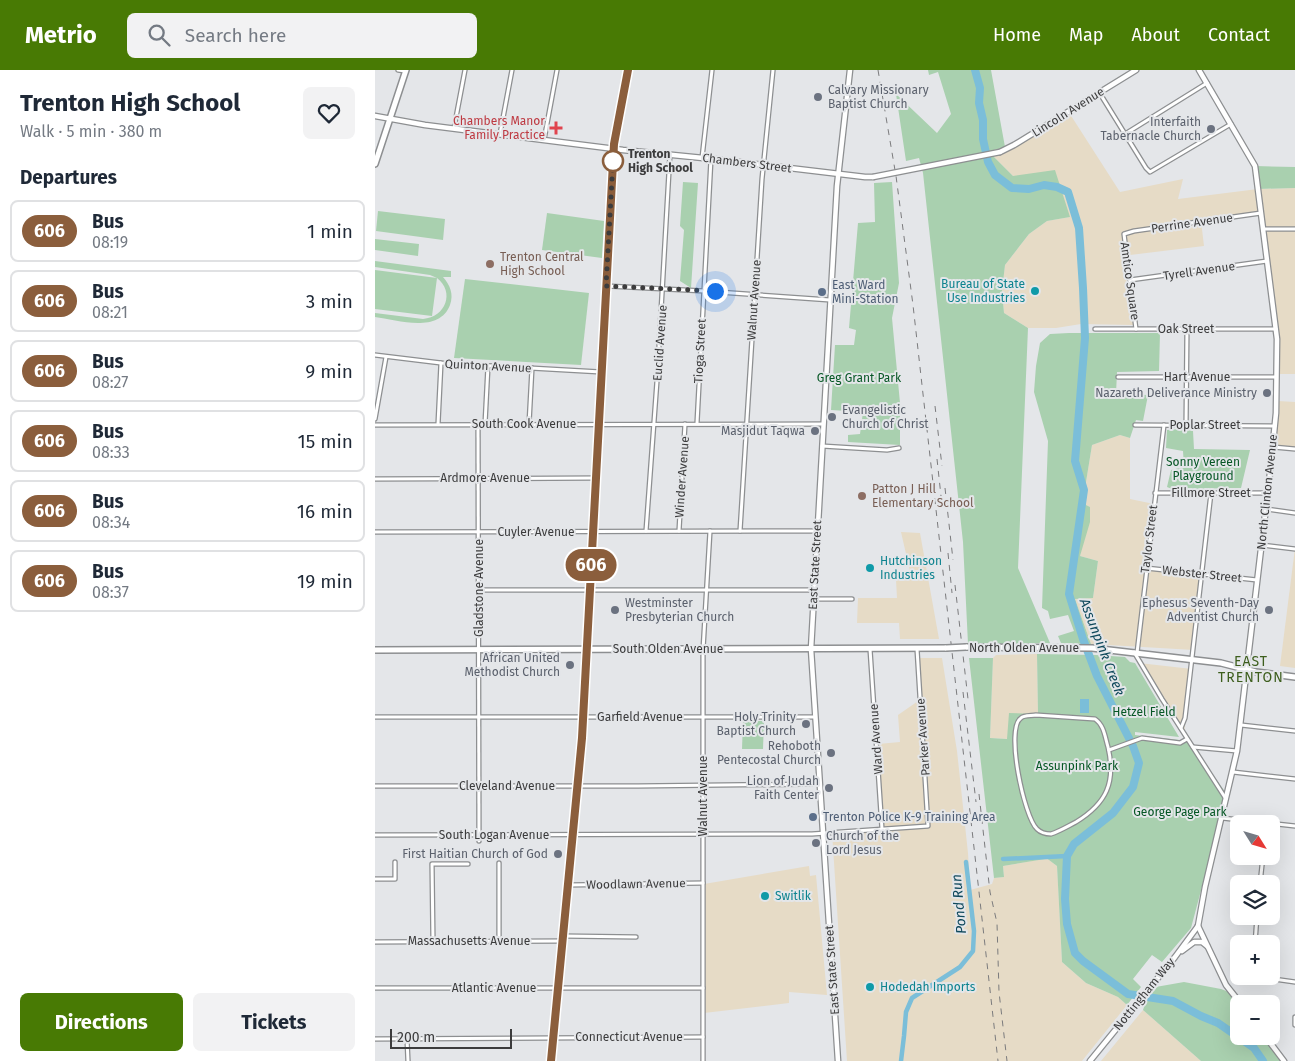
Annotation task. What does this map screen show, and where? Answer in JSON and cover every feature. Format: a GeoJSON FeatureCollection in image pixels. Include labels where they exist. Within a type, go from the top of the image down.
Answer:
{"type":"FeatureCollection","features":[{"type":"Feature","properties":{"kind":"main road"},"geometry":{"type":"LineString","coordinates":[[375,164],[405,70]]}},
{"type":"Feature","properties":{"kind":"main road"},"geometry":{"type":"LineString","coordinates":[[551,1061],[569,885],[583,717],[614,149],[628,70]]}},
{"type":"Feature","properties":{"kind":"main road","name":"North Olden Avenue"},"geometry":{"type":"LineString","coordinates":[[811,649],[1092,648],[1221,663],[1247,670],[1295,677]]}},
{"type":"Feature","properties":{"kind":"main road","name":"South Olden Avenue"},"geometry":{"type":"LineString","coordinates":[[375,650],[811,649]]}},
{"type":"Feature","properties":{"kind":"street"},"geometry":{"type":"LineString","coordinates":[[398,70],[405,70]]}},
{"type":"Feature","properties":{"kind":"street"},"geometry":{"type":"LineString","coordinates":[[454,128],[465,70]]}},
{"type":"Feature","properties":{"kind":"street"},"geometry":{"type":"LineString","coordinates":[[500,134],[513,70]]}},
{"type":"Feature","properties":{"kind":"street"},"geometry":{"type":"LineString","coordinates":[[544,140],[557,70]]}},
{"type":"Feature","properties":{"kind":"street"},"geometry":{"type":"LineString","coordinates":[[703,158],[712,70]]}},
{"type":"Feature","properties":{"kind":"street","name":"Walnut Avenue"},"geometry":{"type":"LineString","coordinates":[[740,531],[763,165],[773,70]]}},
{"type":"Feature","properties":{"kind":"street","name":"East State Street"},"geometry":{"type":"LineString","coordinates":[[838,1061],[811,649],[838,174],[850,70]]}},
{"type":"Feature","properties":{"kind":"street","name":"Lincoln Avenue"},"geometry":{"type":"LineString","coordinates":[[1000,152],[1014,146],[1135,70]]}},
{"type":"Feature","properties":{"kind":"street","name":"North Clinton Avenue"},"geometry":{"type":"LineString","coordinates":[[1198,926],[1205,886],[1233,772],[1241,725],[1273,447],[1277,378],[1276,329],[1254,163],[1199,70]]}},
{"type":"Feature","properties":{"kind":"street"},"geometry":{"type":"LineString","coordinates":[[1125,134],[1207,83]]}},
{"type":"Feature","properties":{"kind":"street"},"geometry":{"type":"LineString","coordinates":[[1099,92],[1150,172],[1231,124]]}},
{"type":"Feature","properties":{"kind":"street","name":"Chambers Street"},"geometry":{"type":"LineString","coordinates":[[375,116],[614,149],[865,177],[1000,152]]}},
{"type":"Feature","properties":{"kind":"street","name":"Euclid Avenue"},"geometry":{"type":"LineString","coordinates":[[646,531],[655,424],[670,154]]}},
{"type":"Feature","properties":{"kind":"street","name":"Tioga Street"},"geometry":{"type":"LineString","coordinates":[[697,423],[711,159]]}},
{"type":"Feature","properties":{"kind":"street","name":"Perrine Avenue"},"geometry":{"type":"LineString","coordinates":[[1124,234],[1261,213]]}},
{"type":"Feature","properties":{"kind":"street"},"geometry":{"type":"LineString","coordinates":[[1263,229],[1295,229]]}},
{"type":"Feature","properties":{"kind":"street","name":"Amtico Square"},"geometry":{"type":"LineString","coordinates":[[1124,234],[1136,329]]}},
{"type":"Feature","properties":{"kind":"street","name":"Tyrell Avenue"},"geometry":{"type":"LineString","coordinates":[[1130,280],[1268,261]]}},
{"type":"Feature","properties":{"kind":"street"},"geometry":{"type":"LineString","coordinates":[[606,286],[663,288],[831,300]]}},
{"type":"Feature","properties":{"kind":"street","name":"Oak Street"},"geometry":{"type":"LineString","coordinates":[[1095,328],[1276,329]]}},
{"type":"Feature","properties":{"kind":"street"},"geometry":{"type":"LineString","coordinates":[[1186,425],[1187,329]]}},
{"type":"Feature","properties":{"kind":"street","name":"Quinton Avenue"},"geometry":{"type":"LineString","coordinates":[[375,355],[441,363],[602,372]]}},
{"type":"Feature","properties":{"kind":"street"},"geometry":{"type":"LineString","coordinates":[[375,419],[386,357]]}},
{"type":"Feature","properties":{"kind":"street"},"geometry":{"type":"LineString","coordinates":[[438,424],[441,363]]}},
{"type":"Feature","properties":{"kind":"street"},"geometry":{"type":"LineString","coordinates":[[485,424],[488,366]]}},
{"type":"Feature","properties":{"kind":"street"},"geometry":{"type":"LineString","coordinates":[[529,424],[532,368]]}},
{"type":"Feature","properties":{"kind":"street","name":"Hart Avenue"},"geometry":{"type":"LineString","coordinates":[[1118,376],[1277,378]]}},
{"type":"Feature","properties":{"kind":"street","name":"South Cook Avenue"},"geometry":{"type":"LineString","coordinates":[[375,424],[823,424]]}},
{"type":"Feature","properties":{"kind":"street","name":"Gladstone Avenue"},"geometry":{"type":"LineString","coordinates":[[478,424],[479,841]]}},
{"type":"Feature","properties":{"kind":"street","name":"Winder Avenue"},"geometry":{"type":"LineString","coordinates":[[679,531],[685,424]]}},
{"type":"Feature","properties":{"kind":"street","name":"Poplar Street"},"geometry":{"type":"LineString","coordinates":[[1135,425],[1275,426]]}},
{"type":"Feature","properties":{"kind":"street","name":"Taylor Street"},"geometry":{"type":"LineString","coordinates":[[1136,653],[1164,425]]}},
{"type":"Feature","properties":{"kind":"street"},"geometry":{"type":"LineString","coordinates":[[822,446],[887,450],[899,448]]}},
{"type":"Feature","properties":{"kind":"street"},"geometry":{"type":"LineString","coordinates":[[1273,447],[1295,449]]}},
{"type":"Feature","properties":{"kind":"street","name":"Ardmore Avenue"},"geometry":{"type":"LineString","coordinates":[[375,478],[596,478]]}},
{"type":"Feature","properties":{"kind":"street"},"geometry":{"type":"LineString","coordinates":[[1181,728],[1185,718],[1211,492]]}},
{"type":"Feature","properties":{"kind":"street","name":"Fillmore Street"},"geometry":{"type":"LineString","coordinates":[[1155,493],[1267,493]]}},
{"type":"Feature","properties":{"kind":"street"},"geometry":{"type":"LineString","coordinates":[[1266,509],[1295,513]]}},
{"type":"Feature","properties":{"kind":"street","name":"Walnut Avenue"},"geometry":{"type":"LineString","coordinates":[[703,1061],[703,650],[710,531]]}},
{"type":"Feature","properties":{"kind":"street","name":"Cuyler Avenue"},"geometry":{"type":"LineString","coordinates":[[375,532],[817,531]]}},
{"type":"Feature","properties":{"kind":"street"},"geometry":{"type":"LineString","coordinates":[[1262,545],[1295,549]]}},
{"type":"Feature","properties":{"kind":"street","name":"Webster Street"},"geometry":{"type":"LineString","coordinates":[[1146,568],[1257,580]]}},
{"type":"Feature","properties":{"kind":"street"},"geometry":{"type":"LineString","coordinates":[[479,590],[813,590]]}},
{"type":"Feature","properties":{"kind":"street"},"geometry":{"type":"LineString","coordinates":[[813,599],[852,599]]}},
{"type":"Feature","properties":{"kind":"street","name":"Ward Avenue"},"geometry":{"type":"LineString","coordinates":[[870,649],[882,829]]}},
{"type":"Feature","properties":{"kind":"street","name":"Parker Avenue"},"geometry":{"type":"LineString","coordinates":[[917,649],[929,826]]}},
{"type":"Feature","properties":{"kind":"street"},"geometry":{"type":"LineString","coordinates":[[1136,653],[1187,739],[1226,799]]}},
{"type":"Feature","properties":{"kind":"street"},"geometry":{"type":"LineString","coordinates":[[1036,715],[1095,719],[1101,726],[1109,750],[1111,779],[1100,803],[1082,818],[1054,833],[1046,834],[1037,829],[1029,815],[1025,801],[1016,753],[1014,734],[1020,718],[1036,715]]}},
{"type":"Feature","properties":{"kind":"street","name":"Garfield Avenue"},"geometry":{"type":"LineString","coordinates":[[375,717],[815,717]]}},
{"type":"Feature","properties":{"kind":"street"},"geometry":{"type":"LineString","coordinates":[[1241,725],[1295,731]]}},
{"type":"Feature","properties":{"kind":"street"},"geometry":{"type":"LineString","coordinates":[[1109,750],[1136,740],[1149,739],[1179,743],[1187,739]]}},
{"type":"Feature","properties":{"kind":"street"},"geometry":{"type":"LineString","coordinates":[[1193,747],[1237,751]]}},
{"type":"Feature","properties":{"kind":"street"},"geometry":{"type":"LineString","coordinates":[[1233,772],[1295,779]]}},
{"type":"Feature","properties":{"kind":"street","name":"Cleveland Avenue"},"geometry":{"type":"LineString","coordinates":[[375,786],[819,784]]}},
{"type":"Feature","properties":{"kind":"street"},"geometry":{"type":"LineString","coordinates":[[1222,818],[1230,819]]}},
{"type":"Feature","properties":{"kind":"street"},"geometry":{"type":"LineString","coordinates":[[1280,824],[1295,826]]}},
{"type":"Feature","properties":{"kind":"street","name":"South Logan Avenue"},"geometry":{"type":"LineString","coordinates":[[375,835],[823,834],[929,826]]}},
{"type":"Feature","properties":{"kind":"street"},"geometry":{"type":"LineString","coordinates":[[375,880],[395,879],[395,862]]}},
{"type":"Feature","properties":{"kind":"street"},"geometry":{"type":"LineString","coordinates":[[499,863],[499,941]]}},
{"type":"Feature","properties":{"kind":"street"},"geometry":{"type":"LineString","coordinates":[[433,942],[432,864],[468,864]]}},
{"type":"Feature","properties":{"kind":"street","name":"Woodlawn Avenue"},"geometry":{"type":"LineString","coordinates":[[569,885],[703,883]]}},
{"type":"Feature","properties":{"kind":"street"},"geometry":{"type":"LineString","coordinates":[[1198,926],[1226,985],[1234,995]]}},
{"type":"Feature","properties":{"kind":"street","name":"Nottingham Way"},"geometry":{"type":"LineString","coordinates":[[1090,1061],[1198,926]]}},
{"type":"Feature","properties":{"kind":"street","name":"Massachusetts Avenue"},"geometry":{"type":"LineString","coordinates":[[375,942],[636,937]]}},
{"type":"Feature","properties":{"kind":"street"},"geometry":{"type":"LineString","coordinates":[[1175,957],[1193,942],[1202,942],[1209,948]]}},
{"type":"Feature","properties":{"kind":"street"},"geometry":{"type":"LineString","coordinates":[[1280,980],[1295,982]]}},
{"type":"Feature","properties":{"kind":"street","name":"Atlantic Avenue"},"geometry":{"type":"LineString","coordinates":[[375,988],[703,988]]}},
{"type":"Feature","properties":{"kind":"street"},"geometry":{"type":"LineString","coordinates":[[1295,1018],[1295,1025]]}},
{"type":"Feature","properties":{"kind":"street","name":"Connecticut Avenue"},"geometry":{"type":"LineString","coordinates":[[375,1039],[703,1036]]}},
{"type":"Feature","properties":{"kind":"street"},"geometry":{"type":"LineString","coordinates":[[407,1039],[408,1061]]}},
{"type":"Feature","properties":{"kind":"street"},"geometry":{"type":"LineString","coordinates":[[1272,1045],[1284,1061]]}},
{"type":"Feature","properties":{"kind":"shaded area"},"geometry":{"type":"Polygon","coordinates":[[[1068,111],[1120,192],[1183,179],[1178,199],[1258,189],[1295,188],[1295,374],[1279,374],[1261,215],[1201,221],[1204,246],[1130,255],[1133,325],[1081,324],[1056,328],[1028,328],[1004,313],[1002,291],[1005,265],[1029,234],[1047,221],[1070,217],[1013,176],[994,157],[994,150],[1005,147],[1068,111]]]}},
{"type":"Feature","properties":{"kind":"shaded area"},"geometry":{"type":"Polygon","coordinates":[[[1278,401],[1295,402],[1295,449],[1274,447],[1278,401]]]}},
{"type":"Feature","properties":{"kind":"shaded area"},"geometry":{"type":"Polygon","coordinates":[[[1120,435],[1130,438],[1130,499],[1154,504],[1148,566],[1204,573],[1194,650],[1091,644],[1075,599],[1093,598],[1098,561],[1080,556],[1090,507],[1086,505],[1086,482],[1092,445],[1120,435]]]}},
{"type":"Feature","properties":{"kind":"shaded area"},"geometry":{"type":"Polygon","coordinates":[[[901,532],[920,533],[939,639],[900,639],[899,623],[857,623],[858,598],[897,598],[896,580],[912,580],[901,532]]]}},
{"type":"Feature","properties":{"kind":"shaded area"},"geometry":{"type":"Polygon","coordinates":[[[1295,548],[1295,668],[1280,666],[1295,548]]]}},
{"type":"Feature","properties":{"kind":"shaded area"},"geometry":{"type":"Polygon","coordinates":[[[1037,654],[1038,714],[1008,739],[990,738],[993,658],[996,655],[1037,654]]]}},
{"type":"Feature","properties":{"kind":"shaded area"},"geometry":{"type":"Polygon","coordinates":[[[918,658],[942,658],[957,751],[970,890],[992,884],[994,878],[1004,877],[1003,866],[1044,859],[1044,856],[1057,866],[1062,962],[1086,983],[1118,997],[1127,1005],[1082,1061],[847,1061],[832,832],[883,828],[878,744],[900,742],[898,715],[921,699],[918,658]]]}},
{"type":"Feature","properties":{"kind":"shaded area"},"geometry":{"type":"Polygon","coordinates":[[[1139,663],[1192,669],[1184,733],[1139,663]]]}},
{"type":"Feature","properties":{"kind":"shaded area"},"geometry":{"type":"Polygon","coordinates":[[[809,866],[810,876],[816,875],[827,995],[789,992],[789,1003],[704,1013],[704,884],[809,866]]]}},
{"type":"Feature","properties":{"kind":"shaded area"},"geometry":{"type":"Polygon","coordinates":[[[1143,1010],[1201,1061],[1101,1061],[1143,1010]]]}},
{"type":"Feature","properties":{"kind":"green space"},"geometry":{"type":"Polygon","coordinates":[[[928,70],[991,70],[1005,147],[994,150],[994,157],[1013,176],[1055,170],[1070,217],[1047,221],[1029,234],[1005,265],[1002,291],[1004,313],[1028,328],[1018,568],[1050,643],[968,644],[963,542],[923,173],[919,158],[906,161],[896,94],[937,133],[951,114],[938,72],[929,75],[928,70]]]}},
{"type":"Feature","properties":{"kind":"green space"},"geometry":{"type":"Polygon","coordinates":[[[1255,166],[1295,167],[1295,188],[1258,189],[1255,166]]]}},
{"type":"Feature","properties":{"kind":"green space"},"geometry":{"type":"Polygon","coordinates":[[[683,182],[698,183],[691,288],[680,281],[684,230],[680,226],[683,182]]]}},
{"type":"Feature","properties":{"kind":"green space","name":"Greg Grant Park"},"geometry":{"type":"Polygon","coordinates":[[[892,182],[899,283],[892,318],[900,403],[900,445],[848,442],[848,435],[860,434],[863,412],[831,410],[835,345],[854,345],[856,330],[849,328],[858,223],[875,222],[874,183],[892,182]]]}},
{"type":"Feature","properties":{"kind":"green space"},"geometry":{"type":"Polygon","coordinates":[[[378,211],[445,219],[443,240],[376,231],[378,211]]]}},
{"type":"Feature","properties":{"kind":"green space"},"geometry":{"type":"Polygon","coordinates":[[[547,213],[604,221],[602,258],[542,250],[547,213]]]}},
{"type":"Feature","properties":{"kind":"green space"},"geometry":{"type":"Polygon","coordinates":[[[375,239],[419,244],[418,256],[375,250],[375,239]]]}},
{"type":"Feature","properties":{"kind":"green space"},"geometry":{"type":"Polygon","coordinates":[[[375,261],[451,271],[451,277],[443,277],[448,283],[452,297],[445,314],[437,320],[417,323],[375,317],[375,313],[423,319],[431,317],[442,309],[447,297],[443,284],[437,278],[430,275],[375,267],[375,261]]]}},
{"type":"Feature","properties":{"kind":"green space"},"geometry":{"type":"Polygon","coordinates":[[[375,270],[437,278],[432,316],[375,309],[375,270]]]}},
{"type":"Feature","properties":{"kind":"green space"},"geometry":{"type":"Polygon","coordinates":[[[465,279],[589,293],[581,365],[454,358],[465,279]]]}},
{"type":"Feature","properties":{"kind":"green space"},"geometry":{"type":"Polygon","coordinates":[[[1160,333],[1159,371],[1117,372],[1116,394],[1148,395],[1143,421],[1136,420],[1130,438],[1120,435],[1092,445],[1086,482],[1086,505],[1090,507],[1090,522],[1080,556],[1098,561],[1093,598],[1075,599],[1091,644],[1061,643],[1058,636],[1074,631],[1068,615],[1050,619],[1048,611],[1042,608],[1048,441],[1034,392],[1036,366],[1040,343],[1050,334],[1160,333]]]}},
{"type":"Feature","properties":{"kind":"green space","name":"Sonny Vereen Playground"},"geometry":{"type":"Polygon","coordinates":[[[1167,430],[1193,431],[1194,449],[1250,450],[1241,488],[1172,489],[1167,487],[1171,470],[1184,467],[1183,451],[1166,448],[1167,430]]]}},
{"type":"Feature","properties":{"kind":"green space"},"geometry":{"type":"Polygon","coordinates":[[[1037,654],[1125,657],[1130,662],[1135,663],[1179,737],[1135,732],[1135,735],[1189,741],[1228,796],[1210,869],[1207,868],[1191,928],[1162,962],[1152,955],[1133,979],[1141,987],[1127,1005],[1118,997],[1086,983],[1062,962],[1057,866],[1045,857],[1045,859],[1003,866],[1004,877],[994,878],[969,658],[993,658],[990,738],[1007,739],[1009,713],[1038,714],[1037,654]]]}},
{"type":"Feature","properties":{"kind":"green space"},"geometry":{"type":"Polygon","coordinates":[[[743,721],[764,721],[763,749],[742,749],[743,721]]]}},
{"type":"Feature","properties":{"kind":"green space"},"geometry":{"type":"Polygon","coordinates":[[[1184,982],[1221,989],[1234,994],[1230,995],[1230,1045],[1273,1045],[1285,1061],[1201,1061],[1143,1010],[1146,1001],[1141,994],[1150,988],[1184,982]]]}},
{"type":"Feature","properties":{"kind":"water"},"geometry":{"type":"Polygon","coordinates":[[[1080,699],[1089,699],[1089,713],[1080,713],[1080,699]]]}},
{"type":"Feature","properties":{"kind":"waterway","name":"Assunpink Creek"},"geometry":{"type":"LineString","coordinates":[[975,70],[980,88],[979,103],[983,120],[983,139],[988,162],[995,175],[1012,188],[1029,189],[1044,185],[1057,187],[1068,192],[1079,228],[1085,338],[1075,461],[1084,490],[1069,594],[1097,676],[1133,746],[1139,763],[1133,787],[1113,813],[1074,844],[1067,856],[1065,899],[1067,924],[1075,953],[1128,994],[1173,1001],[1218,1023],[1254,1048],[1263,1061]]}},
{"type":"Feature","properties":{"kind":"waterway","name":"Pond Run"},"geometry":{"type":"LineString","coordinates":[[1003,859],[1067,856]]}},
{"type":"Feature","properties":{"kind":"waterway","name":"Pond Run"},"geometry":{"type":"LineString","coordinates":[[901,1061],[906,1012],[912,998],[960,967],[973,951],[974,931],[966,862]]}},
{"type":"Feature","properties":{"kind":"railway"},"geometry":{"type":"LineString","coordinates":[[878,70],[896,176],[913,305],[998,1061]]}},
{"type":"Feature","properties":{"kind":"railway"},"geometry":{"type":"LineString","coordinates":[[935,406],[942,466]]}},
{"type":"Feature","properties":{"kind":"railway"},"geometry":{"type":"LineString","coordinates":[[937,459],[941,496]]}},
{"type":"Feature","properties":{"kind":"railway"},"geometry":{"type":"LineString","coordinates":[[945,488],[953,560]]}},
{"type":"Feature","properties":{"kind":"railway"},"geometry":{"type":"LineString","coordinates":[[948,553],[952,593]]}},
{"type":"Feature","properties":{"kind":"railway"},"geometry":{"type":"LineString","coordinates":[[955,585],[968,699]]}},
{"type":"Feature","properties":{"kind":"railway"},"geometry":{"type":"LineString","coordinates":[[963,692],[976,802]]}},
{"type":"Feature","properties":{"kind":"railway"},"geometry":{"type":"LineString","coordinates":[[979,794],[990,892],[997,923],[999,992],[1007,1061]]}},
{"type":"Feature","properties":{"kind":"bus line","name":"606"},"geometry":{"type":"LineString","coordinates":[[551,1061],[582,738],[614,144],[628,70]]}},
{"type":"Feature","properties":{"kind":"place","name":"Calvary Missionary Baptist Church"},"geometry":{"type":"Point","coordinates":[818,97]}},
{"type":"Feature","properties":{"kind":"place","name":"Chambers Manor Family Practice"},"geometry":{"type":"Point","coordinates":[556,128]}},
{"type":"Feature","properties":{"kind":"place","name":"Interfaith Tabernacle Church"},"geometry":{"type":"Point","coordinates":[1211,129]}},
{"type":"Feature","properties":{"kind":"place","name":"Trenton High School"},"geometry":{"type":"Point","coordinates":[613,161]}},
{"type":"Feature","properties":{"kind":"place","name":"Trenton Central High School"},"geometry":{"type":"Point","coordinates":[490,264]}},
{"type":"Feature","properties":{"kind":"place","name":"Bureau of State Use Industries"},"geometry":{"type":"Point","coordinates":[1035,291]}},
{"type":"Feature","properties":{"kind":"place","name":"East Ward Mini-Station"},"geometry":{"type":"Point","coordinates":[822,292]}},
{"type":"Feature","properties":{"kind":"place","name":"Nazareth Deliverance Ministry"},"geometry":{"type":"Point","coordinates":[1267,393]}},
{"type":"Feature","properties":{"kind":"place","name":"Evangelistic Church of Christ"},"geometry":{"type":"Point","coordinates":[832,417]}},
{"type":"Feature","properties":{"kind":"place","name":"Masjidut Taqwa"},"geometry":{"type":"Point","coordinates":[815,431]}},
{"type":"Feature","properties":{"kind":"place","name":"Patton J Hill Elementary School"},"geometry":{"type":"Point","coordinates":[862,496]}},
{"type":"Feature","properties":{"kind":"place","name":"Hutchinson Industries"},"geometry":{"type":"Point","coordinates":[870,568]}},
{"type":"Feature","properties":{"kind":"place","name":"Westminster Presbyterian Church"},"geometry":{"type":"Point","coordinates":[615,610]}},
{"type":"Feature","properties":{"kind":"place","name":"Ephesus Seventh-Day Adventist Church"},"geometry":{"type":"Point","coordinates":[1269,610]}},
{"type":"Feature","properties":{"kind":"place","name":"African United Methodist Church"},"geometry":{"type":"Point","coordinates":[570,665]}},
{"type":"Feature","properties":{"kind":"place","name":"Holy Trinity Baptist Church"},"geometry":{"type":"Point","coordinates":[806,724]}},
{"type":"Feature","properties":{"kind":"place","name":"Rehoboth Pentecostal Church"},"geometry":{"type":"Point","coordinates":[831,753]}},
{"type":"Feature","properties":{"kind":"place","name":"Lion of Judah Faith Center"},"geometry":{"type":"Point","coordinates":[829,788]}},
{"type":"Feature","properties":{"kind":"place","name":"Trenton Police K-9 Training Area"},"geometry":{"type":"Point","coordinates":[813,817]}},
{"type":"Feature","properties":{"kind":"place","name":"Church of the Lord Jesus"},"geometry":{"type":"Point","coordinates":[816,843]}},
{"type":"Feature","properties":{"kind":"place","name":"First Haitian Church of God"},"geometry":{"type":"Point","coordinates":[558,854]}},
{"type":"Feature","properties":{"kind":"place","name":"Switlik"},"geometry":{"type":"Point","coordinates":[765,896]}},
{"type":"Feature","properties":{"kind":"place","name":"Hodedah Imports"},"geometry":{"type":"Point","coordinates":[870,987]}},
{"type":"Feature","properties":{"kind":"district","name":"EAST TRENTON"},"geometry":{"type":"Point","coordinates":[1251,670]}},
{"type":"Feature","properties":{"kind":"route"},"geometry":{"type":"LineString","coordinates":[[613,161],[606,286],[715,291]]}},
{"type":"Feature","properties":{"kind":"park label","name":"Hetzel Field"},"geometry":{"type":"Point","coordinates":[1144,712]}},
{"type":"Feature","properties":{"kind":"park label","name":"Assunpink Park"},"geometry":{"type":"Point","coordinates":[1077,766]}},
{"type":"Feature","properties":{"kind":"park label","name":"George Page Park"},"geometry":{"type":"Point","coordinates":[1180,812]}}]}
